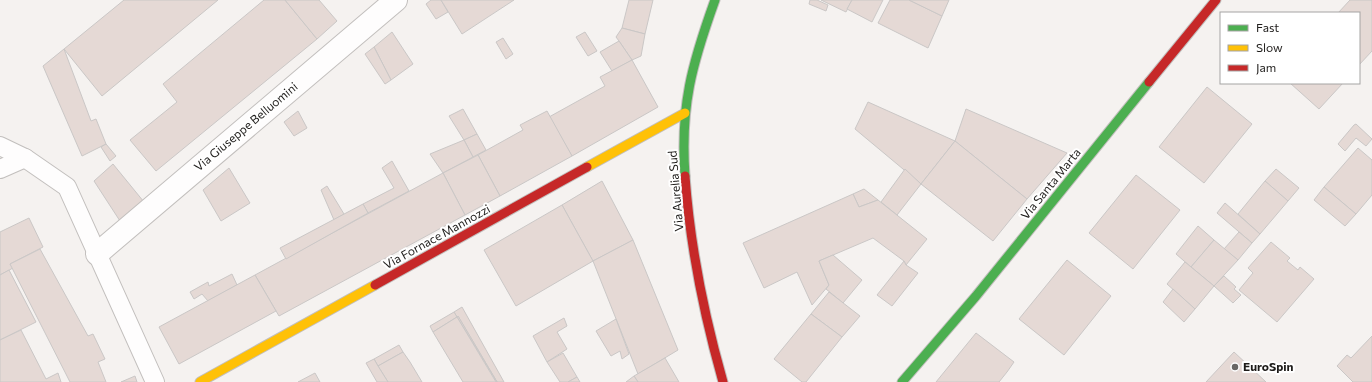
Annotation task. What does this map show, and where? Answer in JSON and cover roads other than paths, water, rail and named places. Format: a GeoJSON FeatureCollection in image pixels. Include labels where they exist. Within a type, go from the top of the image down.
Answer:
{"type":"FeatureCollection","features":[{"type":"Feature","properties":{"kind":"street","name":"Via Giuseppe Belluomini"},"geometry":{"type":"LineString","coordinates":[[97,254],[396,0]]}},
{"type":"Feature","properties":{"kind":"street","name":"Via Aurelia Sud"},"geometry":{"type":"LineString","coordinates":[[715,0],[697,50],[687,94],[685,112],[685,161],[692,236],[707,322],[723,382]]}},
{"type":"Feature","properties":{"kind":"street","name":"Via Santa Marta"},"geometry":{"type":"LineString","coordinates":[[902,382],[976,296],[1216,0]]}},
{"type":"Feature","properties":{"kind":"street","name":"Via Fornace Mannozzi"},"geometry":{"type":"LineString","coordinates":[[200,382],[685,112]]}},
{"type":"Feature","properties":{"kind":"lane"},"geometry":{"type":"LineString","coordinates":[[0,146],[25,158],[67,187],[155,382]]}},
{"type":"Feature","properties":{"kind":"lane"},"geometry":{"type":"LineString","coordinates":[[0,169],[25,158]]}},
{"type":"Feature","properties":{"kind":"place","name":"EuroSpin"},"geometry":{"type":"Point","coordinates":[1235,367]}}]}
